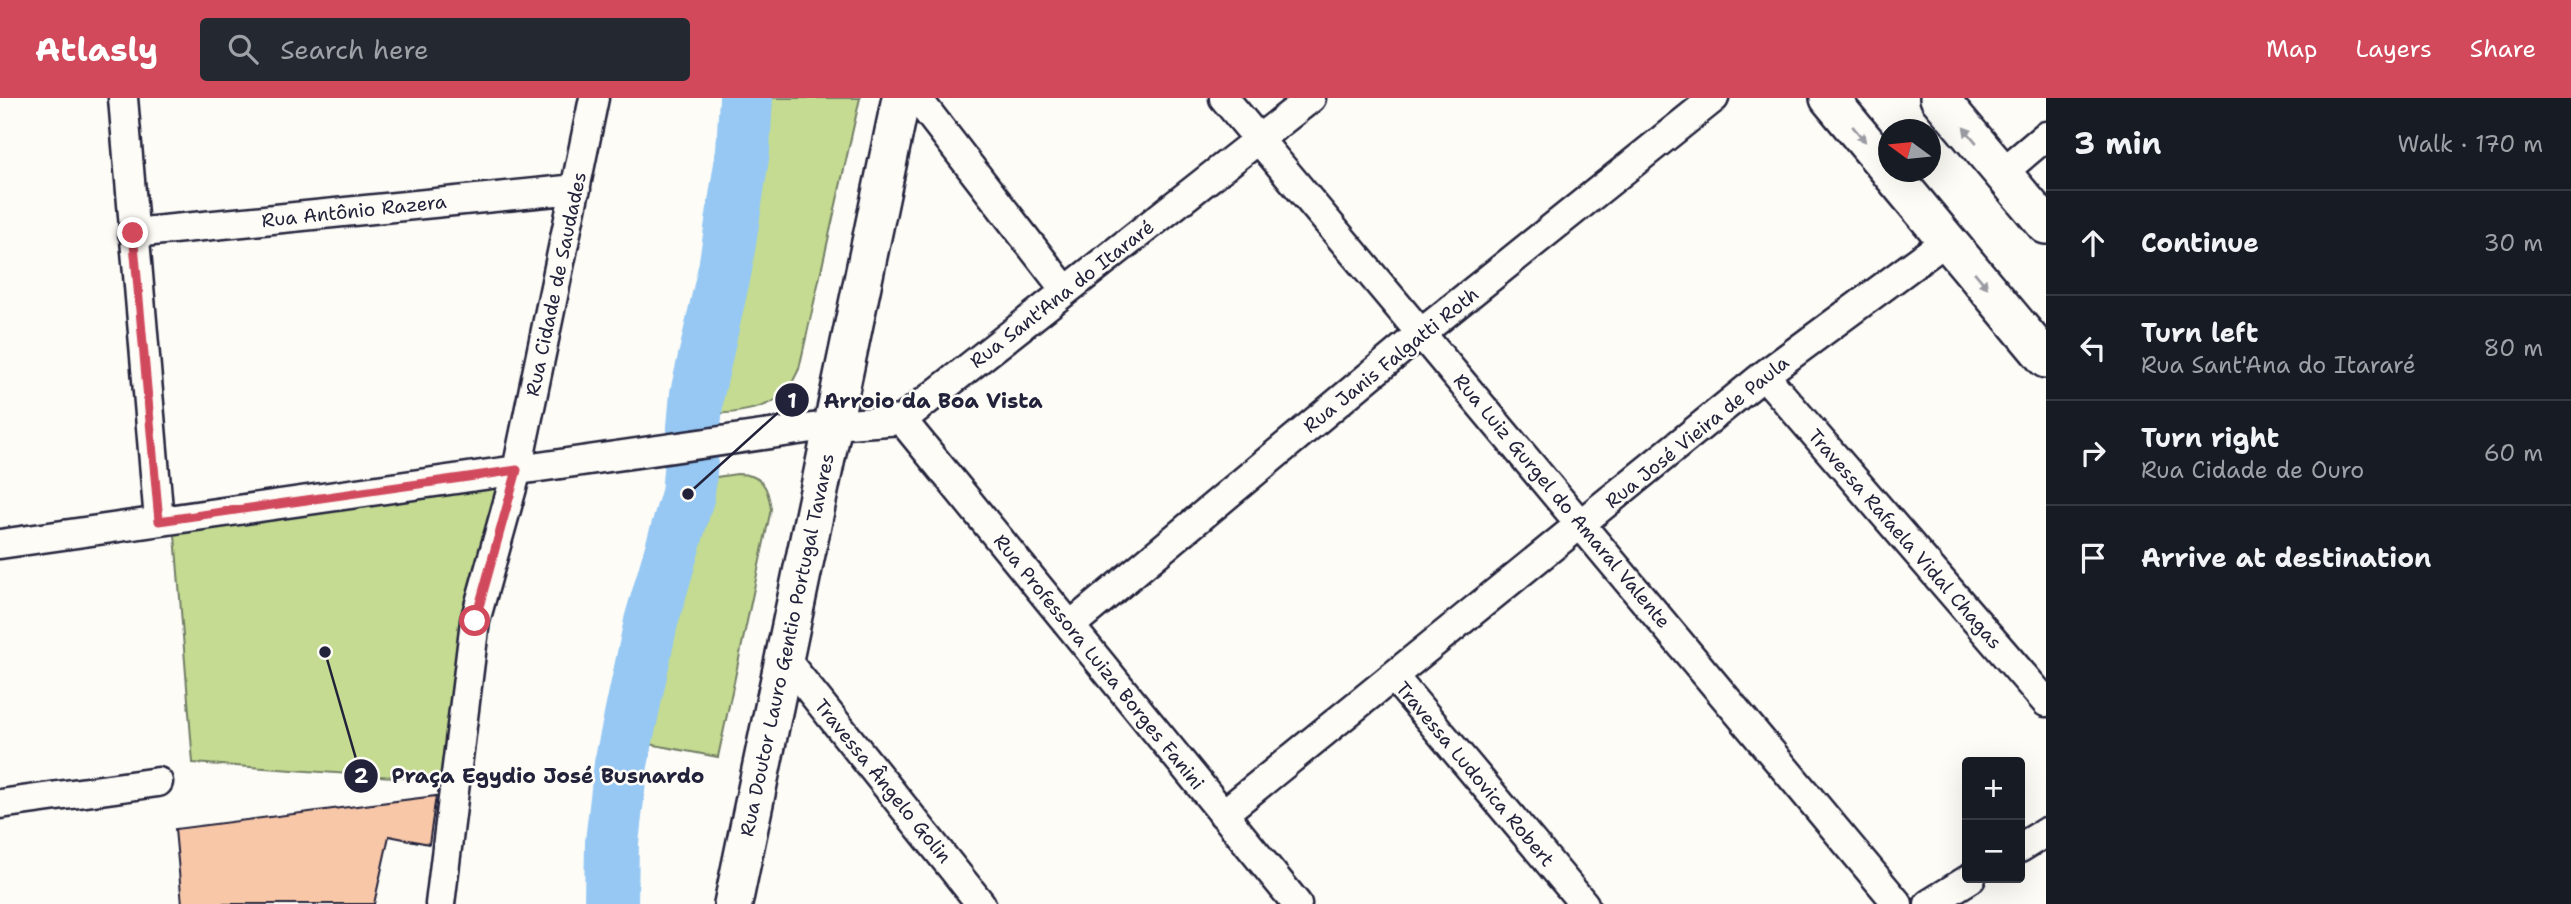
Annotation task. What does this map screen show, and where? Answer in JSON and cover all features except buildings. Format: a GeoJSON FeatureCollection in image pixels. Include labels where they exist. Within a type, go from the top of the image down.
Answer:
{"type":"FeatureCollection","features":[{"type":"Feature","properties":{"kind":"street"},"geometry":{"type":"LineString","coordinates":[[123,98],[159,521]]}},
{"type":"Feature","properties":{"kind":"street","name":"Rua Cidade de Saudades"},"geometry":{"type":"LineString","coordinates":[[440,904],[475,621],[517,470],[594,98]]}},
{"type":"Feature","properties":{"kind":"street","name":"Rua Doutor Lauro Gentio Portugal Tavares"},"geometry":{"type":"LineString","coordinates":[[733,904],[901,98]]}},
{"type":"Feature","properties":{"kind":"street"},"geometry":{"type":"LineString","coordinates":[[917,98],[1066,291]]}},
{"type":"Feature","properties":{"kind":"street","name":"Rua Luiz Gurgel do Amaral Valente"},"geometry":{"type":"LineString","coordinates":[[1224,98],[1898,904]]}},
{"type":"Feature","properties":{"kind":"street","name":"Rua Sant'Ana do Itararé"},"geometry":{"type":"LineString","coordinates":[[902,420],[1311,98]]}},
{"type":"Feature","properties":{"kind":"street","name":"Rua Janis Falgatti Roth"},"geometry":{"type":"LineString","coordinates":[[1070,626],[1420,334],[1714,98]]}},
{"type":"Feature","properties":{"kind":"street"},"geometry":{"type":"LineString","coordinates":[[1829,98],[1878,157]]}},
{"type":"Feature","properties":{"kind":"street"},"geometry":{"type":"LineString","coordinates":[[1939,98],[2046,225]]}},
{"type":"Feature","properties":{"kind":"street"},"geometry":{"type":"LineString","coordinates":[[2002,173],[2046,136]]}},
{"type":"Feature","properties":{"kind":"street"},"geometry":{"type":"LineString","coordinates":[[1899,182],[2046,359]]}},
{"type":"Feature","properties":{"kind":"street","name":"Rua Antônio Razera"},"geometry":{"type":"LineString","coordinates":[[133,233],[576,189]]}},
{"type":"Feature","properties":{"kind":"street","name":"Rua José Vieira de Paula"},"geometry":{"type":"LineString","coordinates":[[1223,814],[1765,375],[1947,240]]}},
{"type":"Feature","properties":{"kind":"street","name":"Travessa Rafaela Vidal Chagas"},"geometry":{"type":"LineString","coordinates":[[1765,375],[2046,702]]}},
{"type":"Feature","properties":{"kind":"street"},"geometry":{"type":"LineString","coordinates":[[0,544],[834,425],[902,420]]}},
{"type":"Feature","properties":{"kind":"street","name":"Rua Professora Luiza Borges Fanini"},"geometry":{"type":"LineString","coordinates":[[902,420],[1297,904]]}},
{"type":"Feature","properties":{"kind":"street","name":"Travessa Ângelo Golin"},"geometry":{"type":"LineString","coordinates":[[785,659],[981,904]]}},
{"type":"Feature","properties":{"kind":"street","name":"Travessa Ludovica Robert"},"geometry":{"type":"LineString","coordinates":[[1393,676],[1584,904]]}},
{"type":"Feature","properties":{"kind":"street"},"geometry":{"type":"LineString","coordinates":[[0,804],[158,782]]}},
{"type":"Feature","properties":{"kind":"street"},"geometry":{"type":"LineString","coordinates":[[2025,845],[2046,832]]}},
{"type":"Feature","properties":{"kind":"street"},"geometry":{"type":"LineString","coordinates":[[1929,904],[1963,883]]}},
{"type":"Feature","properties":{"kind":"green space"},"geometry":{"type":"Polygon","coordinates":[[[768,98],[860,98],[799,369],[793,382],[777,399],[768,404],[737,412],[708,413],[735,338],[744,299],[756,218],[768,98]]]}},
{"type":"Feature","properties":{"kind":"green space"},"geometry":{"type":"Polygon","coordinates":[[[512,474],[450,781],[193,763],[174,522],[512,474]]]}},
{"type":"Feature","properties":{"kind":"green space"},"geometry":{"type":"Polygon","coordinates":[[[737,474],[752,476],[762,483],[766,488],[771,509],[718,757],[649,744],[653,684],[684,563],[696,480],[737,474]]]}},
{"type":"Feature","properties":{"kind":"waterway"},"geometry":{"type":"LineString","coordinates":[[611,904],[612,842],[621,764],[651,622],[688,494],[697,394],[725,269],[743,151],[746,98]]}},
{"type":"Feature","properties":{"kind":"place","name":"Arroio da Boa Vista"},"geometry":{"type":"Point","coordinates":[688,494]}},
{"type":"Feature","properties":{"kind":"place","name":"Praça Egydio José Busnardo"},"geometry":{"type":"Point","coordinates":[325,652]}},
{"type":"Feature","properties":{"kind":"route"},"geometry":{"type":"LineString","coordinates":[[133,233],[159,521],[517,470],[475,621]]}}]}
